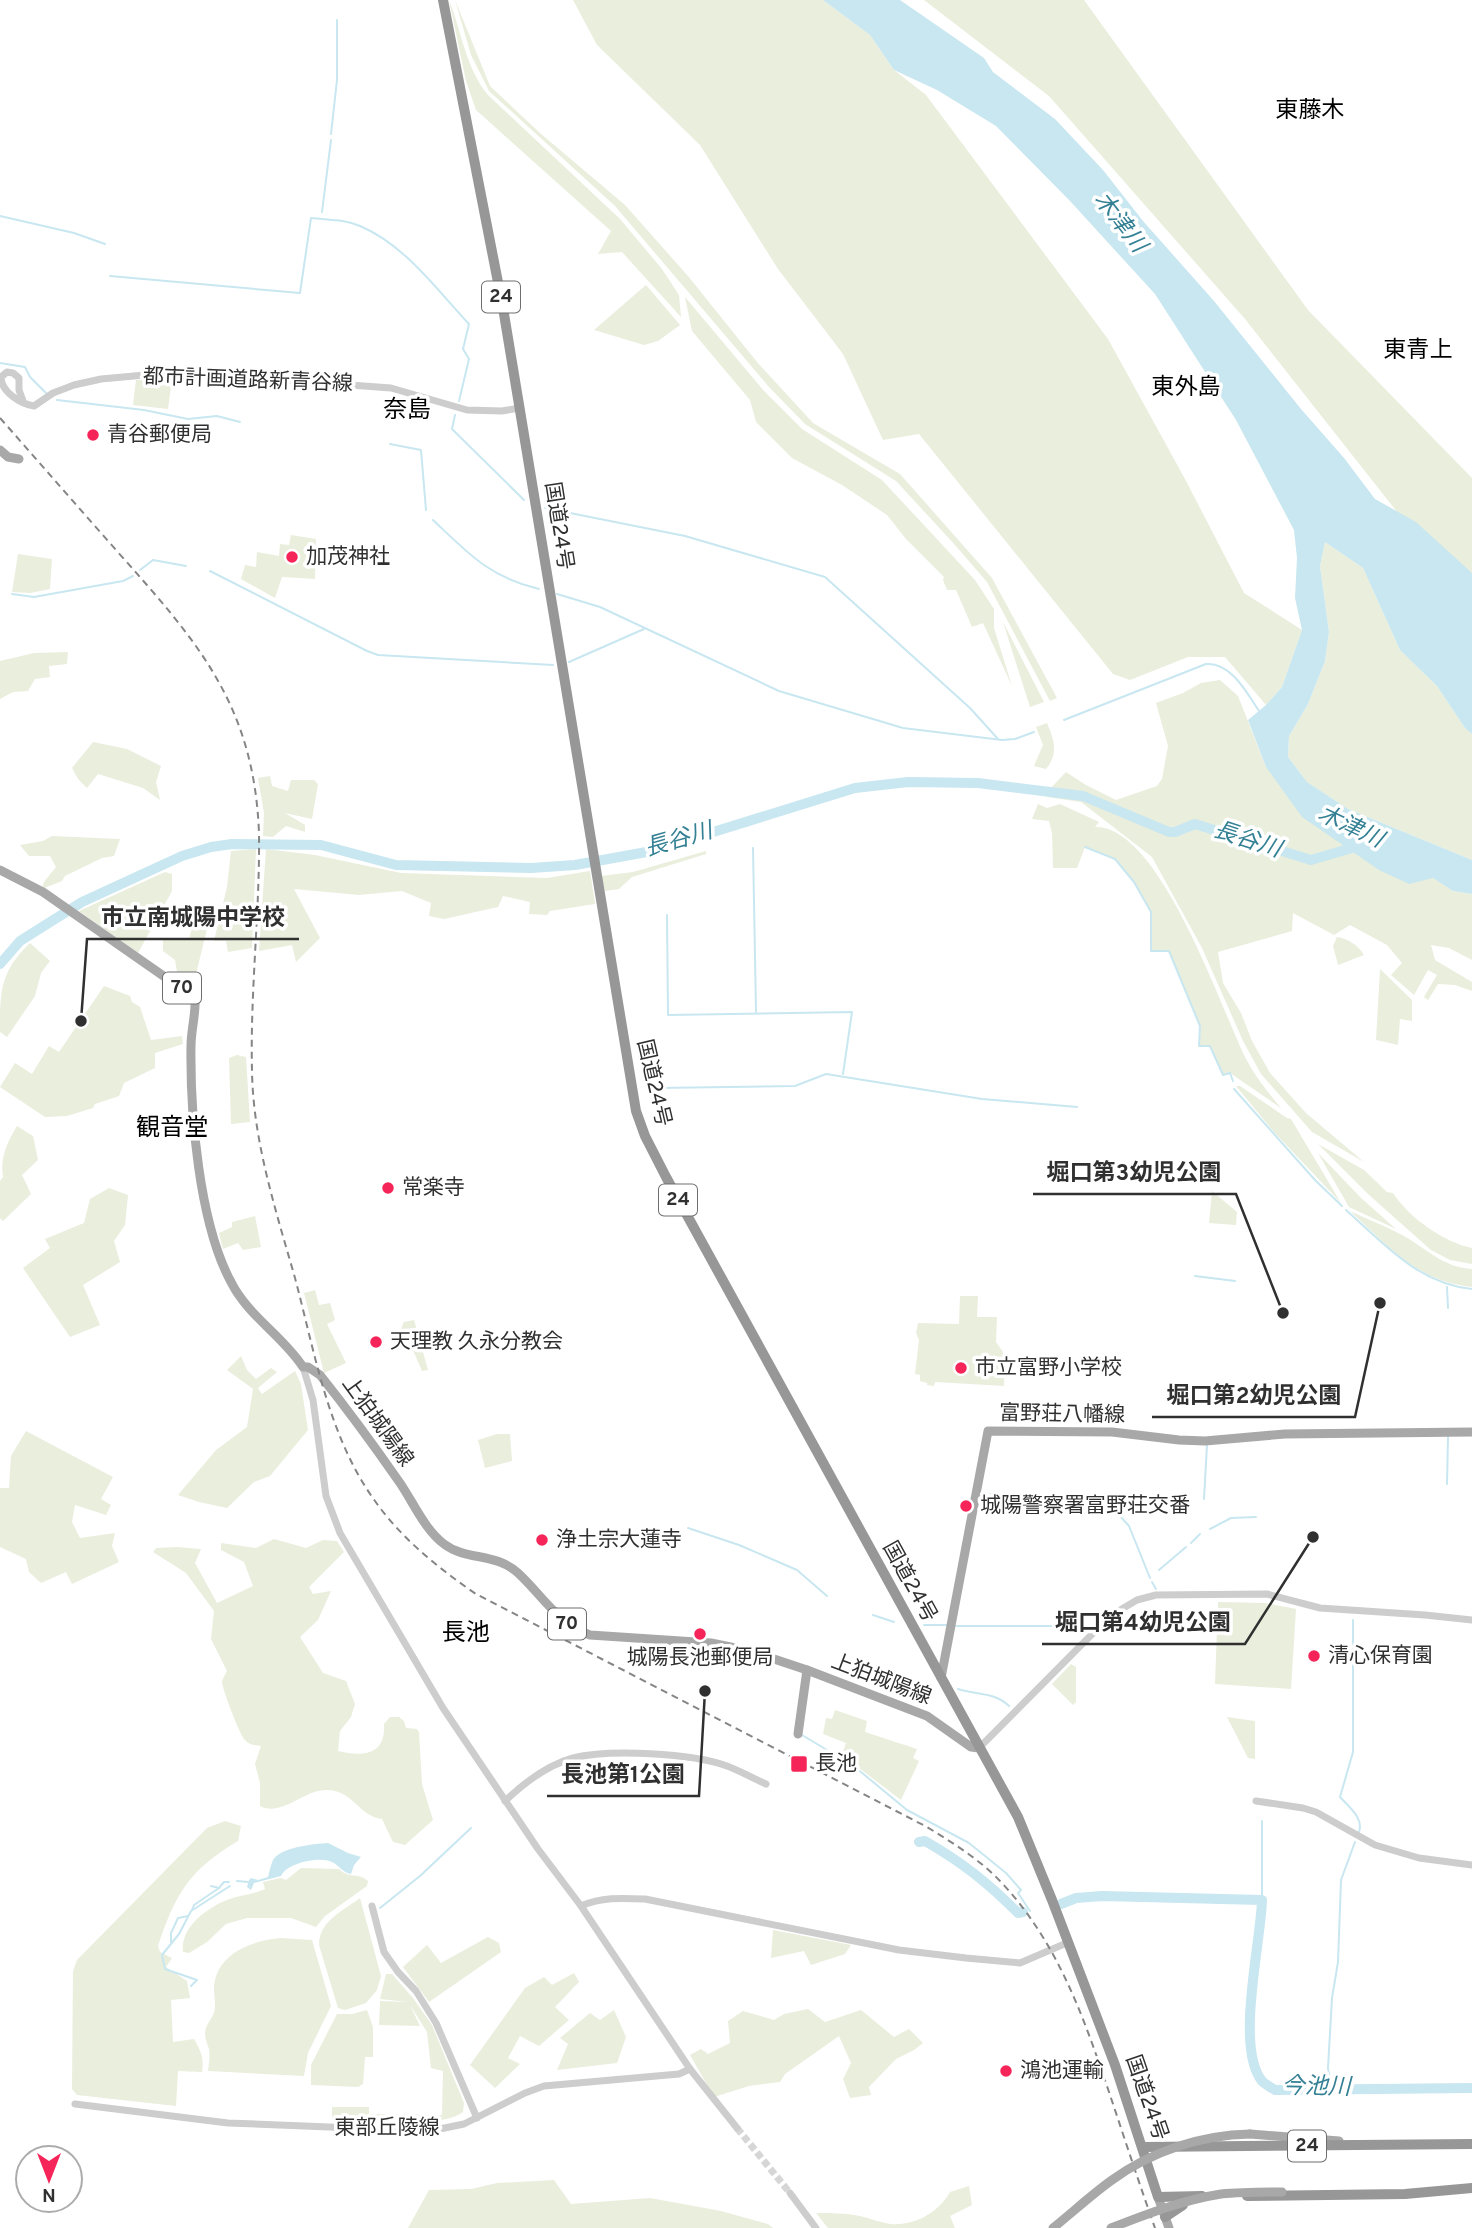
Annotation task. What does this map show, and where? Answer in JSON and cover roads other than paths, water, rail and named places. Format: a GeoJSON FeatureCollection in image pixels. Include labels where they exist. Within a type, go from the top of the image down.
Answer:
{"type":"FeatureCollection","features":[{"type":"Feature","properties":{"kind":"highway","name":"国道24号"},"geometry":{"type":"LineString","coordinates":[[443,0],[495,264],[636,1111],[645,1136],[666,1177],[1027,1836],[1115,2065],[1158,2197]]}},
{"type":"Feature","properties":{"kind":"highway","name":"24"},"geometry":{"type":"LineString","coordinates":[[1143,2147],[1472,2144]]}},
{"type":"Feature","properties":{"kind":"highway"},"geometry":{"type":"LineString","coordinates":[[1158,2197],[1405,2193],[1467,2189]]}},
{"type":"Feature","properties":{"kind":"highway"},"geometry":{"type":"LineString","coordinates":[[1167,2222],[1180,2206],[1223,2197]]}},
{"type":"Feature","properties":{"kind":"main road"},"geometry":{"type":"LineString","coordinates":[[0,450],[8,457],[19,459]]}},
{"type":"Feature","properties":{"kind":"main road","name":"上狛城陽線"},"geometry":{"type":"LineString","coordinates":[[0,870],[43,892],[195,998],[191,1046],[193,1111],[201,1183],[218,1249],[231,1282],[242,1298],[291,1349],[303,1367],[314,1369],[327,1384],[393,1472],[434,1534],[444,1544],[456,1551],[504,1562],[564,1621],[590,1635],[667,1638],[719,1644],[807,1670],[926,1716],[971,1747],[979,1748]]}},
{"type":"Feature","properties":{"kind":"main road","name":"富野荘八幡線"},"geometry":{"type":"LineString","coordinates":[[940,1679],[988,1431],[1112,1432],[1205,1441],[1285,1434],[1472,1432]]}},
{"type":"Feature","properties":{"kind":"main road"},"geometry":{"type":"LineString","coordinates":[[798,1734],[807,1670]]}},
{"type":"Feature","properties":{"kind":"main road"},"geometry":{"type":"LineString","coordinates":[[1053,2228],[1113,2179],[1160,2153],[1208,2138],[1250,2134],[1374,2145]]}},
{"type":"Feature","properties":{"kind":"main road"},"geometry":{"type":"LineString","coordinates":[[1111,2228],[1152,2212],[1202,2198],[1234,2193],[1467,2189]]}},
{"type":"Feature","properties":{"kind":"main road"},"geometry":{"type":"LineString","coordinates":[[1158,2197],[1167,2222]]}},
{"type":"Feature","properties":{"kind":"street","name":"都市計画道路新青谷線"},"geometry":{"type":"LineString","coordinates":[[23,401],[34,405],[60,390],[86,381],[156,374],[227,376],[391,388],[467,410],[502,411],[519,408]]}},
{"type":"Feature","properties":{"kind":"street"},"geometry":{"type":"LineString","coordinates":[[303,1367],[313,1400],[330,1512],[419,1669],[505,1801],[581,1906],[690,2069],[737,2128]]}},
{"type":"Feature","properties":{"kind":"street"},"geometry":{"type":"LineString","coordinates":[[979,1748],[1110,1616],[1138,1600],[1156,1595],[1267,1594],[1320,1608],[1472,1620]]}},
{"type":"Feature","properties":{"kind":"street"},"geometry":{"type":"LineString","coordinates":[[505,1801],[555,1765],[574,1758],[600,1755],[643,1754],[691,1758],[726,1766],[766,1784]]}},
{"type":"Feature","properties":{"kind":"street"},"geometry":{"type":"LineString","coordinates":[[1256,1801],[1293,1805],[1316,1812],[1375,1845],[1419,1858],[1472,1865]]}},
{"type":"Feature","properties":{"kind":"street"},"geometry":{"type":"LineString","coordinates":[[581,1906],[597,1899],[645,1899],[898,1950],[1020,1964],[1069,1942]]}},
{"type":"Feature","properties":{"kind":"street"},"geometry":{"type":"LineString","coordinates":[[372,1906],[384,1952],[416,1991],[436,2023],[477,2118]]}},
{"type":"Feature","properties":{"kind":"street","name":"東部丘陵線"},"geometry":{"type":"LineString","coordinates":[[75,2104],[228,2123],[430,2132],[464,2124],[525,2093],[544,2087],[679,2074],[690,2069]]}},
{"type":"Feature","properties":{"kind":"street"},"geometry":{"type":"LineString","coordinates":[[790,2193],[816,2228]]}},
{"type":"Feature","properties":{"kind":"water","name":"木津川"},"geometry":{"type":"Polygon","coordinates":[[[823,0],[900,0],[984,58],[993,72],[1055,119],[1103,170],[1143,221],[1214,301],[1375,499],[1416,522],[1472,573],[1472,734],[1465,728],[1437,686],[1400,650],[1363,568],[1325,542],[1320,566],[1329,632],[1325,661],[1308,704],[1289,736],[1288,757],[1307,782],[1348,809],[1472,860],[1472,894],[1453,891],[1433,878],[1409,884],[1379,870],[1302,817],[1266,767],[1248,720],[1282,687],[1302,630],[1295,598],[1297,558],[1294,530],[1236,420],[1155,294],[1070,201],[996,126],[937,90],[894,70],[870,35],[823,0]]]}},
{"type":"Feature","properties":{"kind":"water"},"geometry":{"type":"Polygon","coordinates":[[[328,1843],[361,1857],[351,1874],[332,1862],[312,1860],[290,1867],[281,1876],[254,1883],[251,1890],[247,1887],[251,1878],[258,1880],[268,1877],[273,1860],[283,1852],[328,1843]]]}},
{"type":"Feature","properties":{"kind":"waterway"},"geometry":{"type":"LineString","coordinates":[[331,134],[337,80],[337,20]]}},
{"type":"Feature","properties":{"kind":"waterway"},"geometry":{"type":"LineString","coordinates":[[322,212],[331,140]]}},
{"type":"Feature","properties":{"kind":"waterway"},"geometry":{"type":"LineString","coordinates":[[0,216],[74,233],[105,244]]}},
{"type":"Feature","properties":{"kind":"waterway"},"geometry":{"type":"LineString","coordinates":[[110,276],[300,293],[311,218],[354,224],[376,234],[406,256],[469,324],[463,349],[469,359],[459,401]]}},
{"type":"Feature","properties":{"kind":"waterway"},"geometry":{"type":"LineString","coordinates":[[0,363],[25,367],[30,377],[46,393]]}},
{"type":"Feature","properties":{"kind":"waterway"},"geometry":{"type":"LineString","coordinates":[[57,400],[144,410],[188,419],[217,416],[240,422]]}},
{"type":"Feature","properties":{"kind":"waterway"},"geometry":{"type":"LineString","coordinates":[[455,415],[452,429],[524,500]]}},
{"type":"Feature","properties":{"kind":"waterway"},"geometry":{"type":"LineString","coordinates":[[390,444],[421,450],[426,510]]}},
{"type":"Feature","properties":{"kind":"waterway"},"geometry":{"type":"LineString","coordinates":[[545,508],[685,536],[825,577],[970,708],[998,739]]}},
{"type":"Feature","properties":{"kind":"waterway"},"geometry":{"type":"LineString","coordinates":[[433,520],[469,554],[493,571],[539,589]]}},
{"type":"Feature","properties":{"kind":"waterway"},"geometry":{"type":"LineString","coordinates":[[140,570],[153,560],[186,566]]}},
{"type":"Feature","properties":{"kind":"waterway"},"geometry":{"type":"LineString","coordinates":[[210,571],[378,655],[553,665]]}},
{"type":"Feature","properties":{"kind":"waterway"},"geometry":{"type":"LineString","coordinates":[[12,594],[34,597],[123,581],[133,576]]}},
{"type":"Feature","properties":{"kind":"waterway"},"geometry":{"type":"LineString","coordinates":[[557,594],[600,607],[779,691],[903,728],[1002,740],[1015,739],[1034,732]]}},
{"type":"Feature","properties":{"kind":"waterway"},"geometry":{"type":"LineString","coordinates":[[569,662],[644,629]]}},
{"type":"Feature","properties":{"kind":"waterway"},"geometry":{"type":"LineString","coordinates":[[1064,720],[1206,664],[1215,665],[1231,673],[1259,711]]}},
{"type":"Feature","properties":{"kind":"waterway","name":"長谷川"},"geometry":{"type":"LineString","coordinates":[[0,964],[20,941],[82,902],[182,856],[211,847],[232,844],[321,845],[396,865],[531,868],[575,865],[652,851],[855,788],[908,782],[978,783],[1083,796],[1169,832],[1195,824],[1311,860],[1362,845]]}},
{"type":"Feature","properties":{"kind":"waterway"},"geometry":{"type":"LineString","coordinates":[[1085,847],[1115,859],[1134,882],[1151,912],[1151,951],[1169,951],[1200,1026],[1199,1046],[1210,1046],[1223,1075],[1230,1073],[1233,1081]]}},
{"type":"Feature","properties":{"kind":"waterway"},"geometry":{"type":"LineString","coordinates":[[753,848],[756,1012]]}},
{"type":"Feature","properties":{"kind":"waterway"},"geometry":{"type":"LineString","coordinates":[[667,915],[668,1015],[852,1012],[843,1074]]}},
{"type":"Feature","properties":{"kind":"waterway"},"geometry":{"type":"LineString","coordinates":[[658,1088],[795,1086],[826,1074],[982,1099],[1077,1107]]}},
{"type":"Feature","properties":{"kind":"waterway"},"geometry":{"type":"LineString","coordinates":[[1234,1089],[1315,1180],[1342,1206]]}},
{"type":"Feature","properties":{"kind":"waterway"},"geometry":{"type":"LineString","coordinates":[[1346,1210],[1389,1249],[1419,1271],[1453,1286],[1472,1289]]}},
{"type":"Feature","properties":{"kind":"waterway"},"geometry":{"type":"LineString","coordinates":[[1195,1276],[1235,1281]]}},
{"type":"Feature","properties":{"kind":"waterway"},"geometry":{"type":"LineString","coordinates":[[1447,1287],[1448,1308]]}},
{"type":"Feature","properties":{"kind":"waterway"},"geometry":{"type":"LineString","coordinates":[[1447,1484],[1448,1437]]}},
{"type":"Feature","properties":{"kind":"waterway"},"geometry":{"type":"LineString","coordinates":[[1204,1499],[1207,1445]]}},
{"type":"Feature","properties":{"kind":"waterway"},"geometry":{"type":"LineString","coordinates":[[990,1494],[994,1496],[1020,1493]]}},
{"type":"Feature","properties":{"kind":"waterway"},"geometry":{"type":"LineString","coordinates":[[1119,1515],[1129,1526],[1150,1578]]}},
{"type":"Feature","properties":{"kind":"waterway"},"geometry":{"type":"LineString","coordinates":[[1210,1529],[1231,1518],[1256,1517]]}},
{"type":"Feature","properties":{"kind":"waterway"},"geometry":{"type":"LineString","coordinates":[[688,1528],[739,1545],[797,1570],[827,1596]]}},
{"type":"Feature","properties":{"kind":"waterway"},"geometry":{"type":"LineString","coordinates":[[1191,1543],[1200,1534]]}},
{"type":"Feature","properties":{"kind":"waterway"},"geometry":{"type":"LineString","coordinates":[[1159,1570],[1186,1547]]}},
{"type":"Feature","properties":{"kind":"waterway"},"geometry":{"type":"LineString","coordinates":[[1152,1582],[1156,1589]]}},
{"type":"Feature","properties":{"kind":"waterway"},"geometry":{"type":"LineString","coordinates":[[873,1615],[894,1622]]}},
{"type":"Feature","properties":{"kind":"waterway"},"geometry":{"type":"LineString","coordinates":[[1353,1620],[1353,1752],[1340,1797],[1358,1817],[1359,1832]]}},
{"type":"Feature","properties":{"kind":"waterway"},"geometry":{"type":"LineString","coordinates":[[924,1625],[948,1625]]}},
{"type":"Feature","properties":{"kind":"waterway"},"geometry":{"type":"LineString","coordinates":[[956,1626],[1086,1626]]}},
{"type":"Feature","properties":{"kind":"waterway"},"geometry":{"type":"LineString","coordinates":[[958,1689],[991,1696],[1009,1706]]}},
{"type":"Feature","properties":{"kind":"waterway"},"geometry":{"type":"LineString","coordinates":[[802,1735],[827,1750]]}},
{"type":"Feature","properties":{"kind":"waterway"},"geometry":{"type":"LineString","coordinates":[[835,1756],[861,1772],[907,1810],[969,1843],[1006,1873],[1021,1890],[1018,1893],[1030,1911]]}},
{"type":"Feature","properties":{"kind":"waterway"},"geometry":{"type":"LineString","coordinates":[[1262,1821],[1262,1900]]}},
{"type":"Feature","properties":{"kind":"waterway"},"geometry":{"type":"LineString","coordinates":[[380,1908],[420,1876],[471,1828]]}},
{"type":"Feature","properties":{"kind":"waterway"},"geometry":{"type":"LineString","coordinates":[[919,1842],[925,1841],[963,1865],[1018,1913],[1023,1912]]}},
{"type":"Feature","properties":{"kind":"waterway"},"geometry":{"type":"LineString","coordinates":[[1331,2089],[1328,2068],[1332,1998],[1338,1962],[1341,1880],[1355,1842]]}},
{"type":"Feature","properties":{"kind":"waterway"},"geometry":{"type":"LineString","coordinates":[[237,1881],[248,1882]]}},
{"type":"Feature","properties":{"kind":"waterway"},"geometry":{"type":"LineString","coordinates":[[211,1886],[219,1888],[224,1882],[229,1882]]}},
{"type":"Feature","properties":{"kind":"waterway"},"geometry":{"type":"LineString","coordinates":[[191,1986],[197,1980],[165,1969],[162,1955],[179,1934],[191,1911],[230,1886]]}},
{"type":"Feature","properties":{"kind":"waterway"},"geometry":{"type":"LineString","coordinates":[[192,1910],[194,1905],[219,1888]]}},
{"type":"Feature","properties":{"kind":"waterway","name":"今池川"},"geometry":{"type":"LineString","coordinates":[[1061,1904],[1076,1898],[1102,1896],[1262,1900],[1250,2020],[1250,2045],[1254,2065],[1262,2081],[1275,2090],[1472,2088]]}},
{"type":"Feature","properties":{"kind":"waterway"},"geometry":{"type":"LineString","coordinates":[[171,1942],[171,1933],[178,1918],[188,1916]]}},
{"type":"Feature","properties":{"kind":"tunnel"},"geometry":{"type":"LineString","coordinates":[[737,2128],[790,2193]]}},
{"type":"Feature","properties":{"kind":"railway"},"geometry":{"type":"LineString","coordinates":[[0,418],[172,614],[196,646],[233,711],[246,747],[255,788],[259,833],[252,1041],[256,1123],[273,1202],[325,1393],[345,1449],[359,1476],[385,1515],[408,1540],[476,1594],[927,1827],[992,1873],[1037,1928],[1066,1980],[1099,2063],[1155,2228]]}},
{"type":"Feature","properties":{"kind":"place","name":"青谷郵便局"},"geometry":{"type":"Point","coordinates":[93,435]}},
{"type":"Feature","properties":{"kind":"place","name":"加茂神社"},"geometry":{"type":"Point","coordinates":[292,557]}},
{"type":"Feature","properties":{"kind":"place","name":"市立南城陽中学校"},"geometry":{"type":"Point","coordinates":[81,1021]}},
{"type":"Feature","properties":{"kind":"place","name":"常楽寺"},"geometry":{"type":"Point","coordinates":[388,1188]}},
{"type":"Feature","properties":{"kind":"place","name":"堀口第2幼児公園"},"geometry":{"type":"Point","coordinates":[1380,1303]}},
{"type":"Feature","properties":{"kind":"place","name":"堀口第3幼児公園"},"geometry":{"type":"Point","coordinates":[1283,1313]}},
{"type":"Feature","properties":{"kind":"place","name":"天理教 久永分教会"},"geometry":{"type":"Point","coordinates":[376,1342]}},
{"type":"Feature","properties":{"kind":"place","name":"市立富野小学校"},"geometry":{"type":"Point","coordinates":[961,1368]}},
{"type":"Feature","properties":{"kind":"place","name":"城陽警察署富野荘交番"},"geometry":{"type":"Point","coordinates":[966,1506]}},
{"type":"Feature","properties":{"kind":"place","name":"堀口第4幼児公園"},"geometry":{"type":"Point","coordinates":[1313,1537]}},
{"type":"Feature","properties":{"kind":"place","name":"浄土宗大蓮寺"},"geometry":{"type":"Point","coordinates":[542,1540]}},
{"type":"Feature","properties":{"kind":"place","name":"城陽長池郵便局"},"geometry":{"type":"Point","coordinates":[700,1634]}},
{"type":"Feature","properties":{"kind":"place","name":"清心保育園"},"geometry":{"type":"Point","coordinates":[1314,1656]}},
{"type":"Feature","properties":{"kind":"place","name":"長池第1公園"},"geometry":{"type":"Point","coordinates":[705,1691]}},
{"type":"Feature","properties":{"kind":"place","name":"長池"},"geometry":{"type":"Point","coordinates":[799,1764]}},
{"type":"Feature","properties":{"kind":"place","name":"鴻池運輸"},"geometry":{"type":"Point","coordinates":[1006,2071]}},
{"type":"Feature","properties":{"kind":"district","name":"東藤木"},"geometry":{"type":"Point","coordinates":[1310,111]}},
{"type":"Feature","properties":{"kind":"district","name":"東青上"},"geometry":{"type":"Point","coordinates":[1418,351]}},
{"type":"Feature","properties":{"kind":"district","name":"東外島"},"geometry":{"type":"Point","coordinates":[1186,388]}},
{"type":"Feature","properties":{"kind":"district","name":"奈島"},"geometry":{"type":"Point","coordinates":[407,411]}},
{"type":"Feature","properties":{"kind":"district","name":"観音堂"},"geometry":{"type":"Point","coordinates":[172,1129]}},
{"type":"Feature","properties":{"kind":"district","name":"長池"},"geometry":{"type":"Point","coordinates":[466,1634]}}]}
